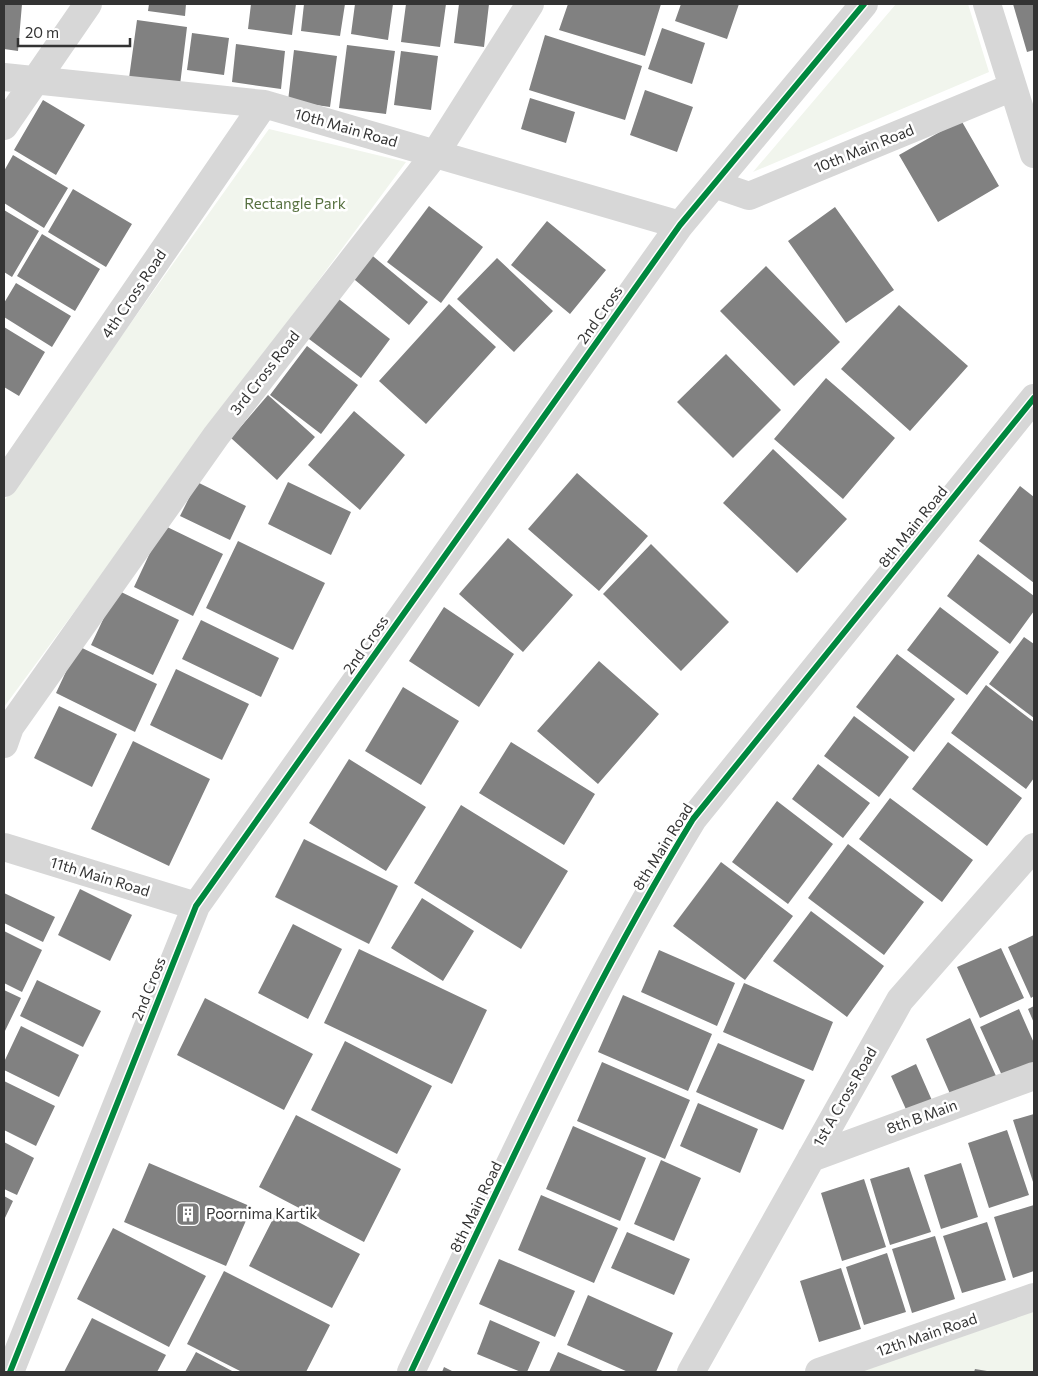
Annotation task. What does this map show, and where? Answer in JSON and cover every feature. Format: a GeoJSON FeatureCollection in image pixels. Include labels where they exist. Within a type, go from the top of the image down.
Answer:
{"type":"FeatureCollection","features":[{"type":"Feature","properties":{"kind":"street"},"geometry":{"type":"LineString","coordinates":[[4,126],[88,4]]}},
{"type":"Feature","properties":{"kind":"street","name":"3rd Cross Road"},"geometry":{"type":"LineString","coordinates":[[4,744],[10,727],[216,436],[435,154],[530,4]]}},
{"type":"Feature","properties":{"kind":"street","name":"2nd Cross"},"geometry":{"type":"LineString","coordinates":[[10,1372],[196,906],[680,225],[864,4]]}},
{"type":"Feature","properties":{"kind":"street"},"geometry":{"type":"LineString","coordinates":[[987,4],[1034,154]]}},
{"type":"Feature","properties":{"kind":"street","name":"10th Main Road"},"geometry":{"type":"LineString","coordinates":[[4,77],[264,104],[680,225]]}},
{"type":"Feature","properties":{"kind":"street","name":"10th Main Road"},"geometry":{"type":"LineString","coordinates":[[714,184],[750,196],[1013,87]]}},
{"type":"Feature","properties":{"kind":"street","name":"4th Cross Road"},"geometry":{"type":"LineString","coordinates":[[4,483],[264,104]]}},
{"type":"Feature","properties":{"kind":"street","name":"8th Main Road"},"geometry":{"type":"LineString","coordinates":[[411,1372],[567,1046],[658,876],[693,819],[1034,398]]}},
{"type":"Feature","properties":{"kind":"street","name":"11th Main Road"},"geometry":{"type":"LineString","coordinates":[[4,847],[196,906]]}},
{"type":"Feature","properties":{"kind":"street","name":"1st A Cross Road"},"geometry":{"type":"LineString","coordinates":[[691,1372],[900,1000],[1034,847]]}},
{"type":"Feature","properties":{"kind":"street"},"geometry":{"type":"LineString","coordinates":[[1000,887],[1034,878]]}},
{"type":"Feature","properties":{"kind":"street","name":"8th B Main"},"geometry":{"type":"LineString","coordinates":[[811,1158],[1034,1076]]}},
{"type":"Feature","properties":{"kind":"street","name":"12th Main Road"},"geometry":{"type":"LineString","coordinates":[[819,1372],[1034,1297]]}},
{"type":"Feature","properties":{"kind":"green space"},"geometry":{"type":"Polygon","coordinates":[[[896,4],[968,4],[989,72],[753,172],[896,4]]]}},
{"type":"Feature","properties":{"kind":"green space","name":"Rectangle Park"},"geometry":{"type":"Polygon","coordinates":[[[269,129],[406,162],[4,707],[4,501],[269,129]]]}},
{"type":"Feature","properties":{"kind":"green space"},"geometry":{"type":"Polygon","coordinates":[[[1034,1297],[1034,1372],[818,1372],[1034,1297]]]}},
{"type":"Feature","properties":{"kind":"building"},"geometry":{"type":"Polygon","coordinates":[[[4,4],[22,4],[18,51],[4,49],[4,4]]]}},
{"type":"Feature","properties":{"kind":"building"},"geometry":{"type":"Polygon","coordinates":[[[149,4],[186,4],[185,16],[148,11],[149,4]]]}},
{"type":"Feature","properties":{"kind":"building"},"geometry":{"type":"Polygon","coordinates":[[[251,4],[296,4],[292,35],[248,29],[251,4]]]}},
{"type":"Feature","properties":{"kind":"building"},"geometry":{"type":"Polygon","coordinates":[[[304,4],[345,4],[340,36],[301,31],[304,4]]]}},
{"type":"Feature","properties":{"kind":"building"},"geometry":{"type":"Polygon","coordinates":[[[355,4],[393,4],[388,40],[351,34],[355,4]]]}},
{"type":"Feature","properties":{"kind":"building"},"geometry":{"type":"Polygon","coordinates":[[[406,4],[446,4],[440,47],[401,42],[406,4]]]}},
{"type":"Feature","properties":{"kind":"building"},"geometry":{"type":"Polygon","coordinates":[[[459,4],[489,4],[484,47],[454,43],[459,4]]]}},
{"type":"Feature","properties":{"kind":"building"},"geometry":{"type":"Polygon","coordinates":[[[568,4],[661,4],[645,56],[559,30],[568,4]]]}},
{"type":"Feature","properties":{"kind":"building"},"geometry":{"type":"Polygon","coordinates":[[[681,4],[739,4],[727,39],[675,21],[681,4]]]}},
{"type":"Feature","properties":{"kind":"building"},"geometry":{"type":"Polygon","coordinates":[[[1013,4],[1034,4],[1034,50],[1027,52],[1013,4]]]}},
{"type":"Feature","properties":{"kind":"building"},"geometry":{"type":"Polygon","coordinates":[[[137,20],[187,27],[180,85],[129,78],[137,20]]]}},
{"type":"Feature","properties":{"kind":"building"},"geometry":{"type":"Polygon","coordinates":[[[662,28],[705,43],[692,84],[648,69],[662,28]]]}},
{"type":"Feature","properties":{"kind":"building"},"geometry":{"type":"Polygon","coordinates":[[[192,33],[229,38],[224,75],[187,70],[192,33]]]}},
{"type":"Feature","properties":{"kind":"building"},"geometry":{"type":"Polygon","coordinates":[[[545,35],[642,66],[625,120],[529,90],[545,35]]]}},
{"type":"Feature","properties":{"kind":"building"},"geometry":{"type":"Polygon","coordinates":[[[236,44],[285,51],[281,89],[232,82],[236,44]]]}},
{"type":"Feature","properties":{"kind":"building"},"geometry":{"type":"Polygon","coordinates":[[[347,45],[395,51],[386,114],[339,108],[347,45]]]}},
{"type":"Feature","properties":{"kind":"building"},"geometry":{"type":"Polygon","coordinates":[[[294,50],[337,56],[330,107],[288,101],[294,50]]]}},
{"type":"Feature","properties":{"kind":"building"},"geometry":{"type":"Polygon","coordinates":[[[401,51],[438,56],[431,110],[394,105],[401,51]]]}},
{"type":"Feature","properties":{"kind":"building"},"geometry":{"type":"Polygon","coordinates":[[[645,90],[693,107],[677,152],[630,135],[645,90]]]}},
{"type":"Feature","properties":{"kind":"building"},"geometry":{"type":"Polygon","coordinates":[[[530,98],[575,112],[566,143],[521,129],[530,98]]]}},
{"type":"Feature","properties":{"kind":"building"},"geometry":{"type":"Polygon","coordinates":[[[43,100],[85,125],[56,175],[14,150],[43,100]]]}},
{"type":"Feature","properties":{"kind":"building"},"geometry":{"type":"Polygon","coordinates":[[[961,120],[999,186],[938,222],[899,155],[961,120]]]}},
{"type":"Feature","properties":{"kind":"building"},"geometry":{"type":"Polygon","coordinates":[[[13,155],[68,188],[44,228],[4,203],[4,171],[13,155]]]}},
{"type":"Feature","properties":{"kind":"building"},"geometry":{"type":"Polygon","coordinates":[[[73,189],[132,224],[106,267],[48,232],[73,189]]]}},
{"type":"Feature","properties":{"kind":"building"},"geometry":{"type":"Polygon","coordinates":[[[429,206],[483,247],[441,303],[387,262],[429,206]]]}},
{"type":"Feature","properties":{"kind":"building"},"geometry":{"type":"Polygon","coordinates":[[[835,207],[894,290],[846,323],[788,241],[835,207]]]}},
{"type":"Feature","properties":{"kind":"building"},"geometry":{"type":"Polygon","coordinates":[[[4,210],[39,231],[12,277],[4,272],[4,210]]]}},
{"type":"Feature","properties":{"kind":"building"},"geometry":{"type":"Polygon","coordinates":[[[547,221],[606,270],[570,314],[511,265],[547,221]]]}},
{"type":"Feature","properties":{"kind":"building"},"geometry":{"type":"Polygon","coordinates":[[[42,234],[100,269],[75,311],[17,276],[42,234]]]}},
{"type":"Feature","properties":{"kind":"building"},"geometry":{"type":"Polygon","coordinates":[[[368,252],[428,302],[409,325],[349,275],[368,252]]]}},
{"type":"Feature","properties":{"kind":"building"},"geometry":{"type":"Polygon","coordinates":[[[497,258],[553,311],[514,352],[457,299],[497,258]]]}},
{"type":"Feature","properties":{"kind":"building"},"geometry":{"type":"Polygon","coordinates":[[[766,266],[840,342],[794,386],[720,311],[766,266]]]}},
{"type":"Feature","properties":{"kind":"building"},"geometry":{"type":"Polygon","coordinates":[[[16,283],[71,316],[52,347],[4,317],[4,303],[16,283]]]}},
{"type":"Feature","properties":{"kind":"building"},"geometry":{"type":"Polygon","coordinates":[[[335,296],[390,339],[361,378],[305,336],[335,296]]]}},
{"type":"Feature","properties":{"kind":"building"},"geometry":{"type":"Polygon","coordinates":[[[449,304],[496,347],[426,424],[379,381],[449,304]]]}},
{"type":"Feature","properties":{"kind":"building"},"geometry":{"type":"Polygon","coordinates":[[[899,305],[968,366],[910,431],[841,369],[899,305]]]}},
{"type":"Feature","properties":{"kind":"building"},"geometry":{"type":"Polygon","coordinates":[[[4,327],[45,352],[19,396],[4,387],[4,327]]]}},
{"type":"Feature","properties":{"kind":"building"},"geometry":{"type":"Polygon","coordinates":[[[307,346],[358,385],[321,434],[270,395],[307,346]]]}},
{"type":"Feature","properties":{"kind":"building"},"geometry":{"type":"Polygon","coordinates":[[[726,354],[781,410],[733,458],[677,402],[726,354]]]}},
{"type":"Feature","properties":{"kind":"building"},"geometry":{"type":"Polygon","coordinates":[[[826,378],[895,438],[843,499],[774,439],[826,378]]]}},
{"type":"Feature","properties":{"kind":"building"},"geometry":{"type":"Polygon","coordinates":[[[268,395],[315,437],[277,480],[231,438],[268,395]]]}},
{"type":"Feature","properties":{"kind":"building"},"geometry":{"type":"Polygon","coordinates":[[[354,411],[405,455],[360,510],[308,465],[354,411]]]}},
{"type":"Feature","properties":{"kind":"building"},"geometry":{"type":"Polygon","coordinates":[[[773,449],[847,519],[797,573],[723,503],[773,449]]]}},
{"type":"Feature","properties":{"kind":"building"},"geometry":{"type":"Polygon","coordinates":[[[577,473],[648,536],[599,591],[528,529],[577,473]]]}},
{"type":"Feature","properties":{"kind":"building"},"geometry":{"type":"Polygon","coordinates":[[[197,482],[246,506],[230,540],[180,516],[197,482]]]}},
{"type":"Feature","properties":{"kind":"building"},"geometry":{"type":"Polygon","coordinates":[[[288,482],[351,512],[331,555],[268,524],[288,482]]]}},
{"type":"Feature","properties":{"kind":"building"},"geometry":{"type":"Polygon","coordinates":[[[1020,486],[1034,497],[1034,583],[979,541],[1020,486]]]}},
{"type":"Feature","properties":{"kind":"building"},"geometry":{"type":"Polygon","coordinates":[[[163,525],[223,554],[193,616],[134,587],[163,525]]]}},
{"type":"Feature","properties":{"kind":"building"},"geometry":{"type":"Polygon","coordinates":[[[508,538],[573,595],[523,652],[459,594],[508,538]]]}},
{"type":"Feature","properties":{"kind":"building"},"geometry":{"type":"Polygon","coordinates":[[[238,541],[325,583],[293,650],[206,608],[238,541]]]}},
{"type":"Feature","properties":{"kind":"building"},"geometry":{"type":"Polygon","coordinates":[[[651,544],[729,622],[681,671],[603,594],[651,544]]]}},
{"type":"Feature","properties":{"kind":"building"},"geometry":{"type":"Polygon","coordinates":[[[978,554],[1034,596],[1034,611],[1010,644],[947,596],[978,554]]]}},
{"type":"Feature","properties":{"kind":"building"},"geometry":{"type":"Polygon","coordinates":[[[117,590],[179,620],[153,675],[91,645],[117,590]]]}},
{"type":"Feature","properties":{"kind":"building"},"geometry":{"type":"Polygon","coordinates":[[[444,607],[514,654],[479,707],[409,661],[444,607]]]}},
{"type":"Feature","properties":{"kind":"building"},"geometry":{"type":"Polygon","coordinates":[[[940,607],[999,652],[967,695],[907,650],[940,607]]]}},
{"type":"Feature","properties":{"kind":"building"},"geometry":{"type":"Polygon","coordinates":[[[201,620],[279,658],[261,697],[182,659],[201,620]]]}},
{"type":"Feature","properties":{"kind":"building"},"geometry":{"type":"Polygon","coordinates":[[[1024,637],[1034,644],[1034,718],[989,684],[1024,637]]]}},
{"type":"Feature","properties":{"kind":"building"},"geometry":{"type":"Polygon","coordinates":[[[78,646],[157,684],[135,732],[56,693],[78,646]]]}},
{"type":"Feature","properties":{"kind":"building"},"geometry":{"type":"Polygon","coordinates":[[[897,654],[955,699],[914,752],[856,707],[897,654]]]}},
{"type":"Feature","properties":{"kind":"building"},"geometry":{"type":"Polygon","coordinates":[[[599,661],[659,714],[598,784],[537,731],[599,661]]]}},
{"type":"Feature","properties":{"kind":"building"},"geometry":{"type":"Polygon","coordinates":[[[176,669],[249,704],[222,760],[150,725],[176,669]]]}},
{"type":"Feature","properties":{"kind":"building"},"geometry":{"type":"Polygon","coordinates":[[[986,685],[1034,722],[1034,778],[1026,789],[951,733],[986,685]]]}},
{"type":"Feature","properties":{"kind":"building"},"geometry":{"type":"Polygon","coordinates":[[[403,687],[459,721],[421,785],[365,751],[403,687]]]}},
{"type":"Feature","properties":{"kind":"building"},"geometry":{"type":"Polygon","coordinates":[[[59,706],[117,734],[92,787],[34,758],[59,706]]]}},
{"type":"Feature","properties":{"kind":"building"},"geometry":{"type":"Polygon","coordinates":[[[854,716],[909,757],[879,797],[824,756],[854,716]]]}},
{"type":"Feature","properties":{"kind":"building"},"geometry":{"type":"Polygon","coordinates":[[[133,741],[210,779],[169,866],[91,829],[133,741]]]}},
{"type":"Feature","properties":{"kind":"building"},"geometry":{"type":"Polygon","coordinates":[[[511,742],[595,794],[564,845],[479,793],[511,742]]]}},
{"type":"Feature","properties":{"kind":"building"},"geometry":{"type":"Polygon","coordinates":[[[948,742],[1022,798],[987,846],[912,789],[948,742]]]}},
{"type":"Feature","properties":{"kind":"building"},"geometry":{"type":"Polygon","coordinates":[[[349,759],[426,807],[386,871],[309,823],[349,759]]]}},
{"type":"Feature","properties":{"kind":"building"},"geometry":{"type":"Polygon","coordinates":[[[818,764],[870,803],[843,838],[792,799],[818,764]]]}},
{"type":"Feature","properties":{"kind":"building"},"geometry":{"type":"Polygon","coordinates":[[[890,798],[973,860],[942,902],[859,839],[890,798]]]}},
{"type":"Feature","properties":{"kind":"building"},"geometry":{"type":"Polygon","coordinates":[[[777,801],[833,844],[788,904],[732,862],[777,801]]]}},
{"type":"Feature","properties":{"kind":"building"},"geometry":{"type":"Polygon","coordinates":[[[461,805],[568,871],[521,949],[414,883],[461,805]]]}},
{"type":"Feature","properties":{"kind":"building"},"geometry":{"type":"Polygon","coordinates":[[[304,839],[398,886],[369,944],[275,897],[304,839]]]}},
{"type":"Feature","properties":{"kind":"building"},"geometry":{"type":"Polygon","coordinates":[[[848,844],[924,902],[884,955],[808,898],[848,844]]]}},
{"type":"Feature","properties":{"kind":"building"},"geometry":{"type":"Polygon","coordinates":[[[721,862],[793,916],[745,980],[673,926],[721,862]]]}},
{"type":"Feature","properties":{"kind":"building"},"geometry":{"type":"Polygon","coordinates":[[[80,889],[132,915],[110,961],[58,935],[80,889]]]}},
{"type":"Feature","properties":{"kind":"building"},"geometry":{"type":"Polygon","coordinates":[[[4,893],[55,917],[43,942],[4,923],[4,893]]]}},
{"type":"Feature","properties":{"kind":"building"},"geometry":{"type":"Polygon","coordinates":[[[422,898],[474,931],[443,981],[391,948],[422,898]]]}},
{"type":"Feature","properties":{"kind":"building"},"geometry":{"type":"Polygon","coordinates":[[[811,911],[884,966],[847,1017],[773,961],[811,911]]]}},
{"type":"Feature","properties":{"kind":"building"},"geometry":{"type":"Polygon","coordinates":[[[293,924],[342,949],[308,1019],[258,993],[293,924]]]}},
{"type":"Feature","properties":{"kind":"building"},"geometry":{"type":"Polygon","coordinates":[[[4,931],[42,950],[22,992],[4,983],[4,931]]]}},
{"type":"Feature","properties":{"kind":"building"},"geometry":{"type":"Polygon","coordinates":[[[1034,935],[1034,996],[1031,998],[1008,947],[1034,935]]]}},
{"type":"Feature","properties":{"kind":"building"},"geometry":{"type":"Polygon","coordinates":[[[1001,948],[1024,998],[980,1018],[957,967],[1001,948]]]}},
{"type":"Feature","properties":{"kind":"building"},"geometry":{"type":"Polygon","coordinates":[[[359,949],[487,1010],[452,1084],[324,1023],[359,949]]]}},
{"type":"Feature","properties":{"kind":"building"},"geometry":{"type":"Polygon","coordinates":[[[659,950],[735,983],[717,1026],[641,992],[659,950]]]}},
{"type":"Feature","properties":{"kind":"building"},"geometry":{"type":"Polygon","coordinates":[[[37,980],[101,1011],[83,1047],[20,1016],[37,980]]]}},
{"type":"Feature","properties":{"kind":"building"},"geometry":{"type":"Polygon","coordinates":[[[744,983],[833,1022],[813,1071],[723,1032],[744,983]]]}},
{"type":"Feature","properties":{"kind":"building"},"geometry":{"type":"Polygon","coordinates":[[[4,990],[21,998],[4,1033],[4,990]]]}},
{"type":"Feature","properties":{"kind":"building"},"geometry":{"type":"Polygon","coordinates":[[[623,995],[712,1034],[688,1091],[598,1052],[623,995]]]}},
{"type":"Feature","properties":{"kind":"building"},"geometry":{"type":"Polygon","coordinates":[[[205,998],[313,1054],[284,1110],[177,1055],[205,998]]]}},
{"type":"Feature","properties":{"kind":"building"},"geometry":{"type":"Polygon","coordinates":[[[1034,1006],[1034,1023],[1028,1009],[1034,1006]]]}},
{"type":"Feature","properties":{"kind":"building"},"geometry":{"type":"Polygon","coordinates":[[[1019,1009],[1034,1043],[1034,1066],[1004,1080],[980,1027],[1019,1009]]]}},
{"type":"Feature","properties":{"kind":"building"},"geometry":{"type":"Polygon","coordinates":[[[970,1018],[996,1076],[951,1096],[926,1039],[970,1018]]]}},
{"type":"Feature","properties":{"kind":"building"},"geometry":{"type":"Polygon","coordinates":[[[21,1026],[79,1055],[59,1097],[4,1070],[4,1062],[21,1026]]]}},
{"type":"Feature","properties":{"kind":"building"},"geometry":{"type":"Polygon","coordinates":[[[345,1041],[432,1086],[397,1154],[311,1110],[345,1041]]]}},
{"type":"Feature","properties":{"kind":"building"},"geometry":{"type":"Polygon","coordinates":[[[718,1043],[805,1080],[783,1130],[696,1092],[718,1043]]]}},
{"type":"Feature","properties":{"kind":"building"},"geometry":{"type":"Polygon","coordinates":[[[602,1062],[690,1100],[665,1159],[577,1121],[602,1062]]]}},
{"type":"Feature","properties":{"kind":"building"},"geometry":{"type":"Polygon","coordinates":[[[916,1064],[934,1105],[909,1116],[891,1076],[916,1064]]]}},
{"type":"Feature","properties":{"kind":"building"},"geometry":{"type":"Polygon","coordinates":[[[4,1081],[55,1106],[36,1146],[4,1130],[4,1081]]]}},
{"type":"Feature","properties":{"kind":"building"},"geometry":{"type":"Polygon","coordinates":[[[698,1103],[758,1129],[740,1173],[680,1146],[698,1103]]]}},
{"type":"Feature","properties":{"kind":"building"},"geometry":{"type":"Polygon","coordinates":[[[1034,1114],[1034,1185],[1013,1120],[1034,1114]]]}},
{"type":"Feature","properties":{"kind":"building"},"geometry":{"type":"Polygon","coordinates":[[[296,1115],[401,1169],[364,1242],[259,1187],[296,1115]]]}},
{"type":"Feature","properties":{"kind":"building"},"geometry":{"type":"Polygon","coordinates":[[[573,1126],[646,1158],[620,1221],[546,1189],[573,1126]]]}},
{"type":"Feature","properties":{"kind":"building"},"geometry":{"type":"Polygon","coordinates":[[[1007,1130],[1029,1195],[989,1208],[968,1143],[1007,1130]]]}},
{"type":"Feature","properties":{"kind":"building"},"geometry":{"type":"Polygon","coordinates":[[[4,1142],[34,1158],[17,1195],[4,1189],[4,1142]]]}},
{"type":"Feature","properties":{"kind":"building"},"geometry":{"type":"Polygon","coordinates":[[[661,1160],[701,1178],[674,1241],[634,1224],[661,1160]]]}},
{"type":"Feature","properties":{"kind":"building","name":"Poornima Kartik"},"geometry":{"type":"Polygon","coordinates":[[[149,1163],[252,1207],[226,1266],[124,1222],[149,1163]]]}},
{"type":"Feature","properties":{"kind":"building"},"geometry":{"type":"Polygon","coordinates":[[[961,1163],[978,1217],[941,1229],[924,1175],[961,1163]]]}},
{"type":"Feature","properties":{"kind":"building"},"geometry":{"type":"Polygon","coordinates":[[[909,1167],[931,1232],[890,1245],[870,1179],[909,1167]]]}},
{"type":"Feature","properties":{"kind":"building"},"geometry":{"type":"Polygon","coordinates":[[[864,1179],[886,1247],[842,1261],[821,1193],[864,1179]]]}},
{"type":"Feature","properties":{"kind":"building"},"geometry":{"type":"Polygon","coordinates":[[[541,1195],[618,1228],[594,1283],[518,1250],[541,1195]]]}},
{"type":"Feature","properties":{"kind":"building"},"geometry":{"type":"Polygon","coordinates":[[[4,1196],[13,1201],[4,1220],[4,1196]]]}},
{"type":"Feature","properties":{"kind":"building"},"geometry":{"type":"Polygon","coordinates":[[[1034,1205],[1034,1271],[1013,1278],[994,1217],[1034,1205]]]}},
{"type":"Feature","properties":{"kind":"building"},"geometry":{"type":"Polygon","coordinates":[[[277,1211],[360,1254],[332,1308],[249,1266],[277,1211]]]}},
{"type":"Feature","properties":{"kind":"building"},"geometry":{"type":"Polygon","coordinates":[[[987,1222],[1006,1280],[962,1293],[943,1236],[987,1222]]]}},
{"type":"Feature","properties":{"kind":"building"},"geometry":{"type":"Polygon","coordinates":[[[113,1228],[206,1276],[169,1347],[77,1299],[113,1228]]]}},
{"type":"Feature","properties":{"kind":"building"},"geometry":{"type":"Polygon","coordinates":[[[627,1232],[690,1259],[674,1295],[611,1268],[627,1232]]]}},
{"type":"Feature","properties":{"kind":"building"},"geometry":{"type":"Polygon","coordinates":[[[935,1236],[955,1299],[912,1313],[892,1249],[935,1236]]]}},
{"type":"Feature","properties":{"kind":"building"},"geometry":{"type":"Polygon","coordinates":[[[887,1253],[906,1312],[864,1325],[846,1267],[887,1253]]]}},
{"type":"Feature","properties":{"kind":"building"},"geometry":{"type":"Polygon","coordinates":[[[499,1259],[575,1291],[555,1337],[479,1304],[499,1259]]]}},
{"type":"Feature","properties":{"kind":"building"},"geometry":{"type":"Polygon","coordinates":[[[841,1268],[861,1329],[819,1342],[800,1281],[841,1268]]]}},
{"type":"Feature","properties":{"kind":"building"},"geometry":{"type":"Polygon","coordinates":[[[224,1271],[330,1325],[306,1372],[242,1372],[187,1344],[224,1271]]]}},
{"type":"Feature","properties":{"kind":"building"},"geometry":{"type":"Polygon","coordinates":[[[588,1295],[673,1333],[656,1372],[628,1372],[567,1345],[588,1295]]]}},
{"type":"Feature","properties":{"kind":"building"},"geometry":{"type":"Polygon","coordinates":[[[92,1318],[166,1355],[157,1372],[64,1372],[92,1318]]]}},
{"type":"Feature","properties":{"kind":"building"},"geometry":{"type":"Polygon","coordinates":[[[490,1320],[540,1342],[527,1372],[521,1372],[477,1354],[490,1320]]]}},
{"type":"Feature","properties":{"kind":"building"},"geometry":{"type":"Polygon","coordinates":[[[196,1352],[234,1372],[185,1372],[196,1352]]]}},
{"type":"Feature","properties":{"kind":"building"},"geometry":{"type":"Polygon","coordinates":[[[558,1352],[605,1372],[549,1372],[558,1352]]]}},
{"type":"Feature","properties":{"kind":"building"},"geometry":{"type":"Polygon","coordinates":[[[444,1367],[454,1372],[442,1372],[444,1367]]]}},
{"type":"Feature","properties":{"kind":"building"},"geometry":{"type":"Polygon","coordinates":[[[975,1369],[987,1371],[987,1372],[974,1372],[975,1369]]]}},
{"type":"Feature","properties":{"kind":"cycle path"},"geometry":{"type":"LineString","coordinates":[[10,1372],[196,906],[680,225],[864,4]]}},
{"type":"Feature","properties":{"kind":"cycle path"},"geometry":{"type":"LineString","coordinates":[[411,1372],[580,1022],[616,954],[693,819],[1034,398]]}},
{"type":"Feature","properties":{"kind":"place","name":"Poornima Kartik"},"geometry":{"type":"Point","coordinates":[188,1214]}}]}
